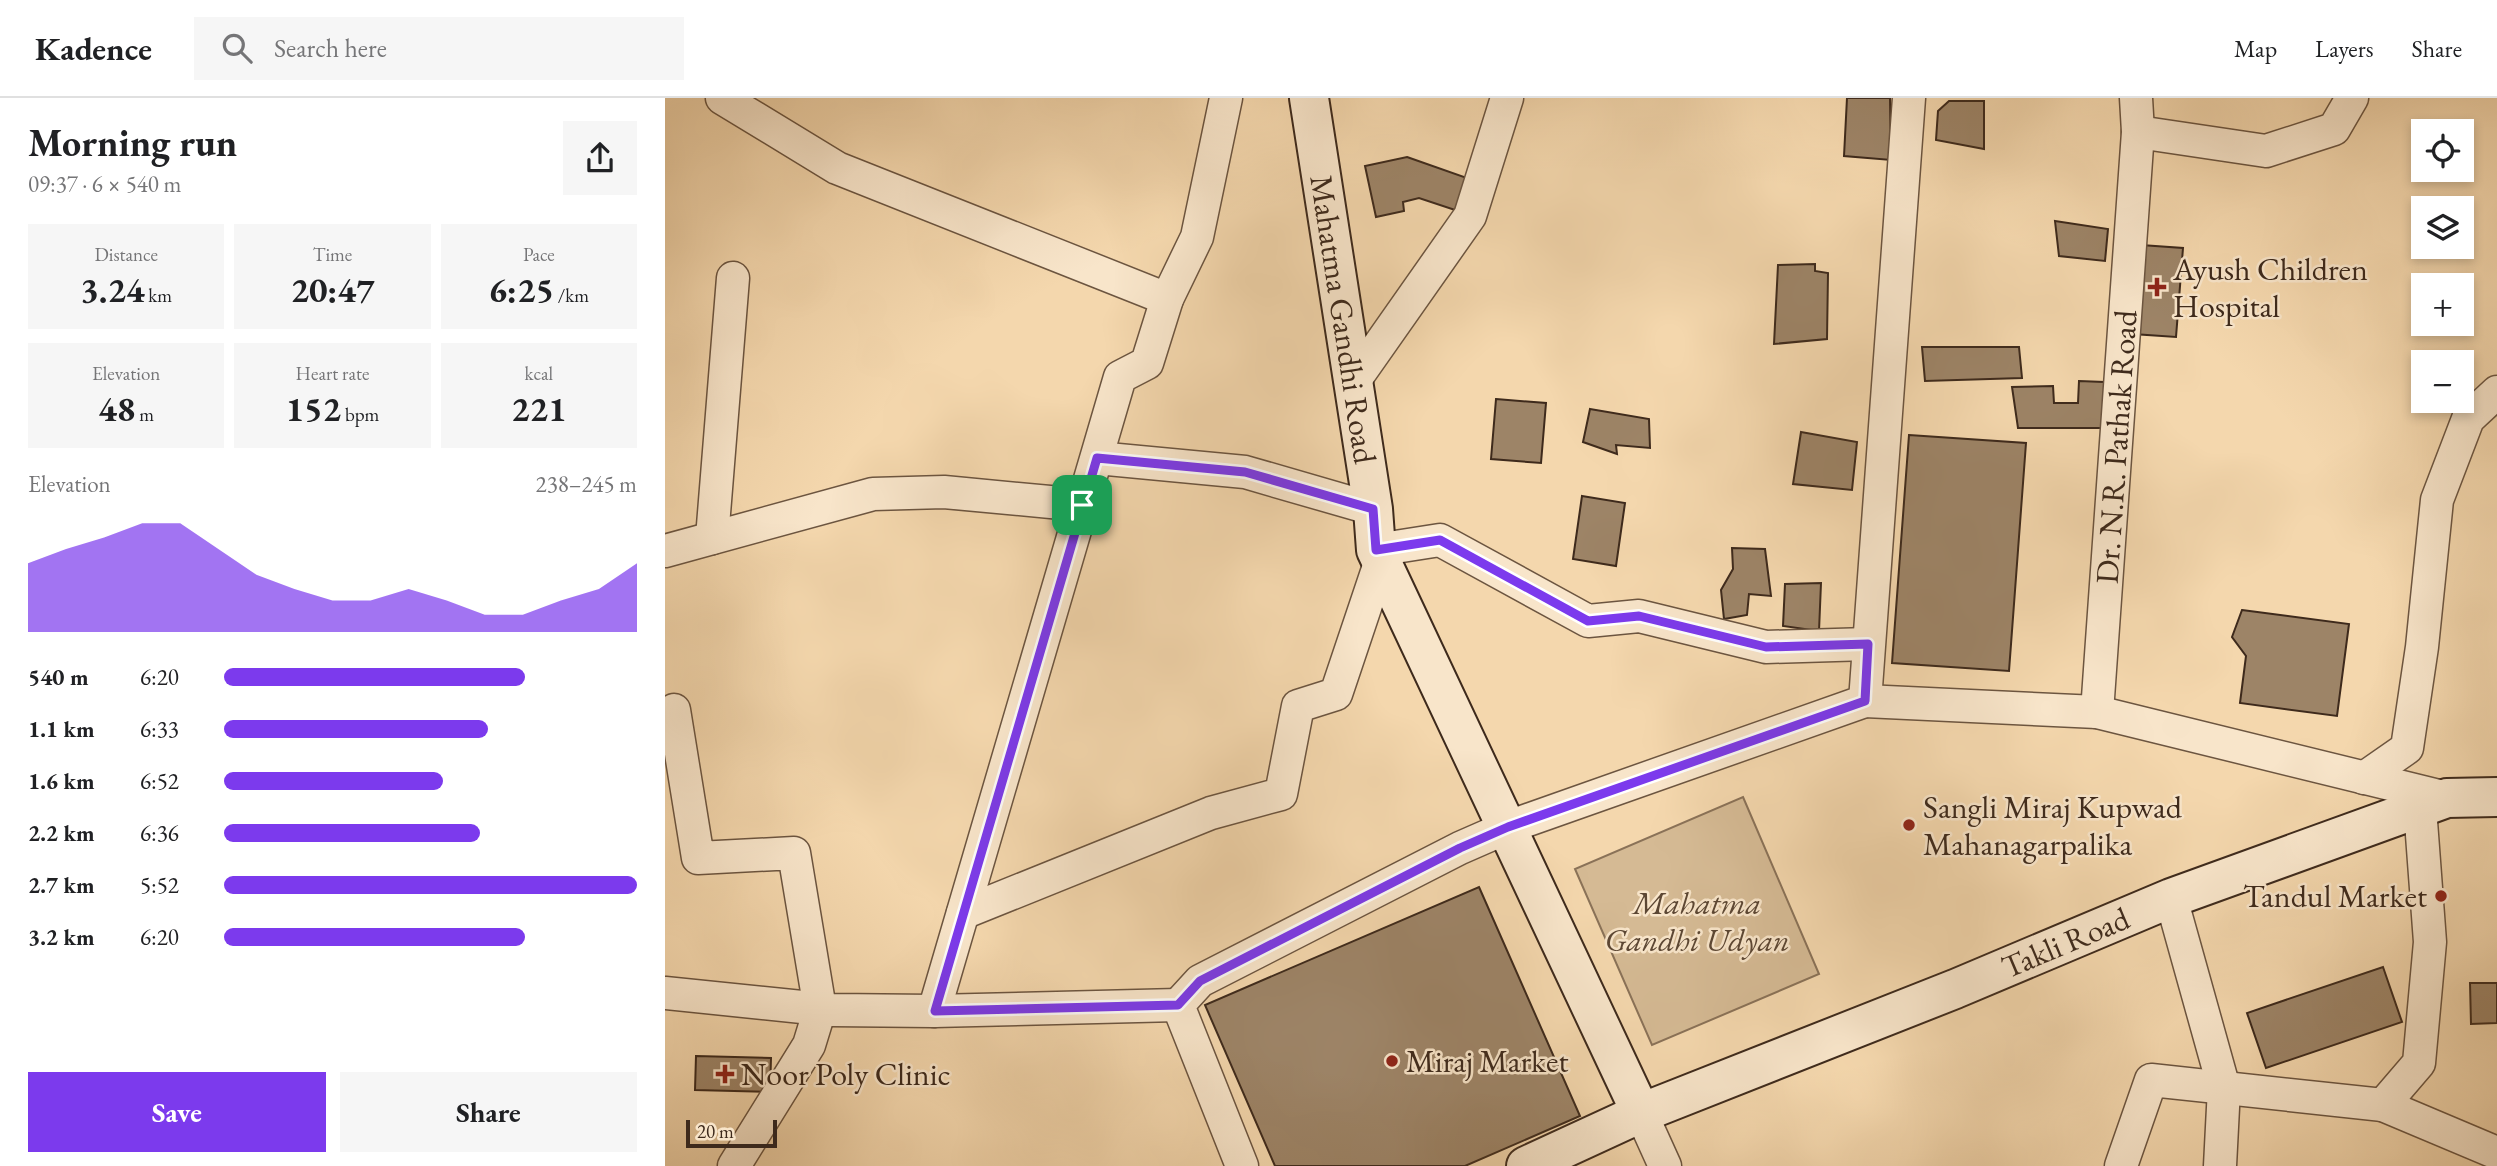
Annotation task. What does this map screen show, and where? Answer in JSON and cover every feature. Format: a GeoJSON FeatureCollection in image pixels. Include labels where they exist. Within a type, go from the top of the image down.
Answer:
{"type":"FeatureCollection","features":[{"type":"Feature","properties":{"kind":"main road","name":"Mahatma Gandhi Road"},"geometry":{"type":"LineString","coordinates":[[1310,98],[1379,555],[1641,1113]]}},
{"type":"Feature","properties":{"kind":"main road","name":"Takli Road"},"geometry":{"type":"LineString","coordinates":[[1526,1166],[1641,1113],[1955,989],[2171,898],[2433,803],[2497,797]]}},
{"type":"Feature","properties":{"kind":"street"},"geometry":{"type":"LineString","coordinates":[[722,98],[837,168],[1167,299]]}},
{"type":"Feature","properties":{"kind":"street"},"geometry":{"type":"LineString","coordinates":[[935,1011],[1120,377],[1147,363],[1167,299],[1197,237],[1226,98]]}},
{"type":"Feature","properties":{"kind":"street"},"geometry":{"type":"LineString","coordinates":[[1352,384],[1470,216],[1507,98]]}},
{"type":"Feature","properties":{"kind":"street"},"geometry":{"type":"LineString","coordinates":[[1865,701],[1909,98]]}},
{"type":"Feature","properties":{"kind":"street","name":"Dr. N.R. Pathak Road"},"geometry":{"type":"LineString","coordinates":[[2097,712],[2138,132],[2136,98]]}},
{"type":"Feature","properties":{"kind":"street"},"geometry":{"type":"LineString","coordinates":[[2138,132],[2266,151],[2334,129],[2352,98]]}},
{"type":"Feature","properties":{"kind":"street"},"geometry":{"type":"LineString","coordinates":[[712,538],[733,278]]}},
{"type":"Feature","properties":{"kind":"street"},"geometry":{"type":"LineString","coordinates":[[2364,778],[2407,748],[2422,647],[2437,500],[2468,419],[2497,392]]}},
{"type":"Feature","properties":{"kind":"street"},"geometry":{"type":"LineString","coordinates":[[1097,458],[1245,472],[1373,509]]}},
{"type":"Feature","properties":{"kind":"street"},"geometry":{"type":"LineString","coordinates":[[665,551],[873,494],[944,492],[1082,505]]}},
{"type":"Feature","properties":{"kind":"street"},"geometry":{"type":"LineString","coordinates":[[963,913],[1211,813],[1281,794],[1299,706],[1336,694],[1379,555],[1440,540],[1588,621],[1639,616],[1766,647],[1868,644]]}},
{"type":"Feature","properties":{"kind":"street"},"geometry":{"type":"LineString","coordinates":[[665,993],[820,1009],[935,1011],[1178,1005],[1200,981],[1460,848],[1508,827],[1865,701],[2097,712],[2364,778],[2433,803],[2430,942],[2419,1063],[2383,1105]]}},
{"type":"Feature","properties":{"kind":"street"},"geometry":{"type":"LineString","coordinates":[[674,710],[698,858],[794,853],[820,1009],[809,1045],[734,1166]]}},
{"type":"Feature","properties":{"kind":"street"},"geometry":{"type":"LineString","coordinates":[[2171,898],[2224,1088],[2220,1166]]}},
{"type":"Feature","properties":{"kind":"street"},"geometry":{"type":"LineString","coordinates":[[1178,1005],[1242,1166]]}},
{"type":"Feature","properties":{"kind":"street"},"geometry":{"type":"LineString","coordinates":[[2121,1166],[2151,1080],[2383,1105],[2497,1153]]}},
{"type":"Feature","properties":{"kind":"street"},"geometry":{"type":"LineString","coordinates":[[1641,1113],[1665,1166]]}},
{"type":"Feature","properties":{"kind":"green space","name":"Mahatma Gandhi Udyan"},"geometry":{"type":"Polygon","coordinates":[[[1743,797],[1819,974],[1652,1045],[1575,869],[1743,797]]]}},
{"type":"Feature","properties":{"kind":"building"},"geometry":{"type":"Polygon","coordinates":[[[1847,98],[1890,98],[1891,160],[1844,156],[1847,98]]]}},
{"type":"Feature","properties":{"kind":"building"},"geometry":{"type":"Polygon","coordinates":[[[1949,101],[1984,101],[1984,149],[1936,140],[1938,111],[1949,101]]]}},
{"type":"Feature","properties":{"kind":"building"},"geometry":{"type":"Polygon","coordinates":[[[1407,157],[1467,178],[1455,210],[1419,198],[1403,202],[1404,211],[1376,217],[1365,166],[1407,157]]]}},
{"type":"Feature","properties":{"kind":"building"},"geometry":{"type":"Polygon","coordinates":[[[2055,221],[2108,229],[2105,261],[2059,256],[2055,221]]]}},
{"type":"Feature","properties":{"kind":"building"},"geometry":{"type":"Polygon","coordinates":[[[2141,245],[2183,248],[2176,337],[2133,334],[2141,245]]]}},
{"type":"Feature","properties":{"kind":"building"},"geometry":{"type":"Polygon","coordinates":[[[1815,264],[1815,271],[1828,273],[1827,339],[1774,344],[1778,265],[1815,264]]]}},
{"type":"Feature","properties":{"kind":"building"},"geometry":{"type":"Polygon","coordinates":[[[1922,347],[2019,347],[2022,378],[1925,381],[1922,347]]]}},
{"type":"Feature","properties":{"kind":"building"},"geometry":{"type":"Polygon","coordinates":[[[2079,381],[2104,382],[2105,428],[2018,428],[2012,387],[2053,386],[2054,403],[2078,403],[2079,381]]]}},
{"type":"Feature","properties":{"kind":"building"},"geometry":{"type":"Polygon","coordinates":[[[1496,399],[1546,403],[1541,463],[1491,459],[1496,399]]]}},
{"type":"Feature","properties":{"kind":"building"},"geometry":{"type":"Polygon","coordinates":[[[1590,409],[1649,419],[1650,448],[1616,445],[1617,454],[1583,442],[1590,409]]]}},
{"type":"Feature","properties":{"kind":"building"},"geometry":{"type":"Polygon","coordinates":[[[1801,432],[1857,442],[1852,490],[1793,484],[1801,432]]]}},
{"type":"Feature","properties":{"kind":"building"},"geometry":{"type":"Polygon","coordinates":[[[1909,435],[2026,443],[2009,671],[1892,663],[1909,435]]]}},
{"type":"Feature","properties":{"kind":"building"},"geometry":{"type":"Polygon","coordinates":[[[1582,496],[1625,503],[1616,566],[1573,559],[1582,496]]]}},
{"type":"Feature","properties":{"kind":"building"},"geometry":{"type":"Polygon","coordinates":[[[1732,548],[1765,549],[1771,596],[1749,594],[1747,615],[1724,619],[1721,590],[1733,569],[1732,548]]]}},
{"type":"Feature","properties":{"kind":"building"},"geometry":{"type":"Polygon","coordinates":[[[1821,583],[1819,631],[1783,626],[1785,584],[1821,583]]]}},
{"type":"Feature","properties":{"kind":"building"},"geometry":{"type":"Polygon","coordinates":[[[2242,610],[2349,624],[2337,716],[2240,703],[2246,656],[2232,637],[2242,610]]]}},
{"type":"Feature","properties":{"kind":"building","name":"Miraj Market"},"geometry":{"type":"Polygon","coordinates":[[[1479,887],[1580,1116],[1465,1166],[1275,1166],[1205,1005],[1479,887]]]}},
{"type":"Feature","properties":{"kind":"building"},"geometry":{"type":"Polygon","coordinates":[[[2383,967],[2402,1022],[2266,1068],[2247,1013],[2383,967]]]}},
{"type":"Feature","properties":{"kind":"building"},"geometry":{"type":"Polygon","coordinates":[[[2470,983],[2497,983],[2497,1023],[2471,1024],[2470,983]]]}},
{"type":"Feature","properties":{"kind":"building"},"geometry":{"type":"Polygon","coordinates":[[[696,1056],[771,1058],[770,1092],[695,1090],[696,1056]]]}},
{"type":"Feature","properties":{"kind":"place","name":"Ayush Children Hospital"},"geometry":{"type":"Point","coordinates":[2157,287]}},
{"type":"Feature","properties":{"kind":"place","name":"Sangli Miraj Kupwad Mahanagarpalika"},"geometry":{"type":"Point","coordinates":[1909,825]}},
{"type":"Feature","properties":{"kind":"place","name":"Tandul Market"},"geometry":{"type":"Point","coordinates":[2441,896]}},
{"type":"Feature","properties":{"kind":"place","name":"Miraj Market"},"geometry":{"type":"Point","coordinates":[1392,1061]}},
{"type":"Feature","properties":{"kind":"place","name":"Noor Poly Clinic"},"geometry":{"type":"Point","coordinates":[725,1074]}},
{"type":"Feature","properties":{"kind":"route"},"geometry":{"type":"LineString","coordinates":[[1097,458],[1245,472],[1373,509],[1376,550],[1440,540],[1588,621],[1639,616],[1766,647],[1868,644],[1865,701],[1508,827],[1460,848],[1200,981],[1178,1005],[935,1011],[1082,505],[1097,458]]}}]}
